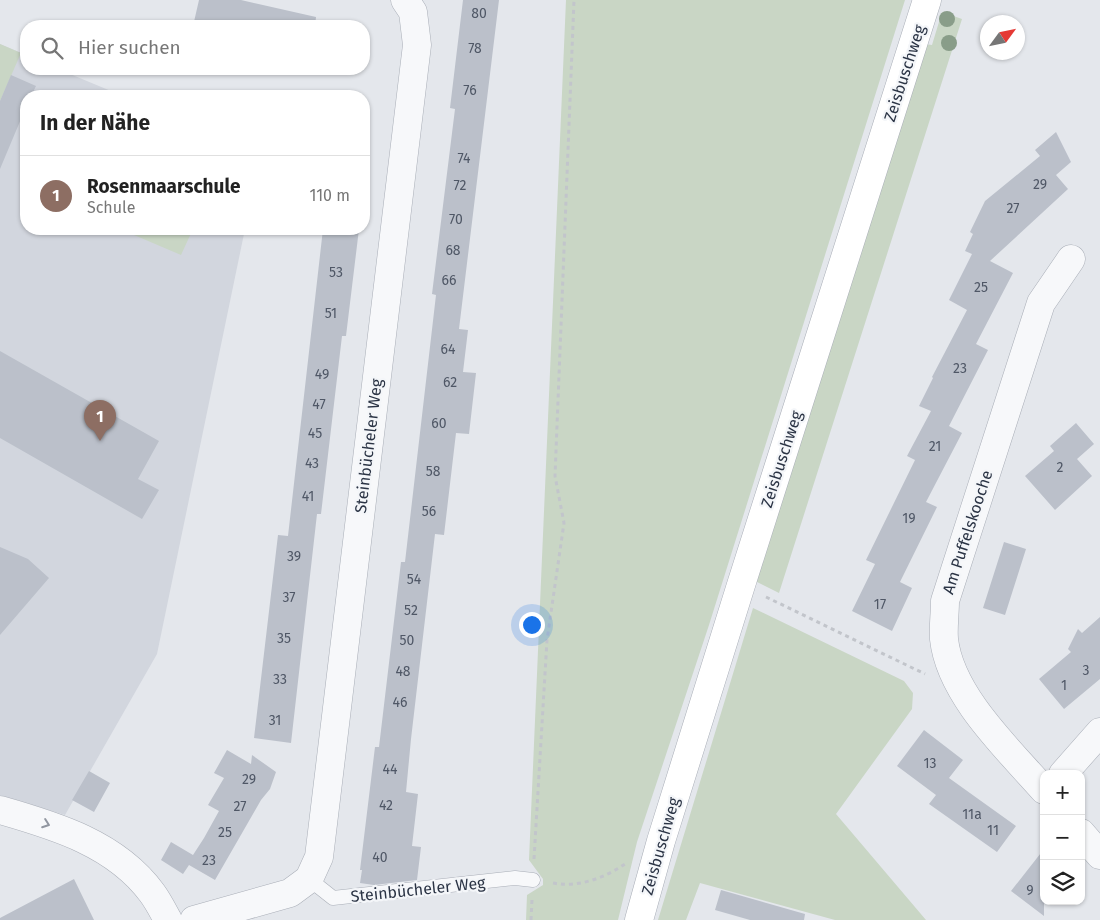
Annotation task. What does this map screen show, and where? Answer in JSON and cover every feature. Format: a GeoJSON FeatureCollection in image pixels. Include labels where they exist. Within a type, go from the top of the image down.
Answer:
{"type":"FeatureCollection","features":[{"type":"Feature","properties":{"kind":"street","name":"Zeisbuschweg"},"geometry":{"type":"LineString","coordinates":[[639,920],[661,841],[741,585],[927,0]]}},
{"type":"Feature","properties":{"kind":"street","name":"Steinbücheler Weg"},"geometry":{"type":"LineString","coordinates":[[194,920],[290,894],[309,879],[319,857],[417,44],[409,6]]}},
{"type":"Feature","properties":{"kind":"street","name":"Am Puffelskooche"},"geometry":{"type":"LineString","coordinates":[[1040,785],[983,720],[955,678],[944,640],[945,601],[1041,303],[1071,259]]}},
{"type":"Feature","properties":{"kind":"street"},"geometry":{"type":"LineString","coordinates":[[1067,770],[1100,732]]}},
{"type":"Feature","properties":{"kind":"street"},"geometry":{"type":"LineString","coordinates":[[0,810],[35,820],[84,838],[128,867],[153,894],[168,920]]}},
{"type":"Feature","properties":{"kind":"street"},"geometry":{"type":"LineString","coordinates":[[1085,838],[1100,855]]}},
{"type":"Feature","properties":{"kind":"lane","name":"Steinbücheler Weg"},"geometry":{"type":"LineString","coordinates":[[309,879],[333,898],[515,878],[533,880]]}},
{"type":"Feature","properties":{"kind":"path"},"geometry":{"type":"LineString","coordinates":[[574,0],[555,476],[564,523],[547,640],[533,880],[560,884],[586,883],[615,871],[661,841]]}},
{"type":"Feature","properties":{"kind":"path"},"geometry":{"type":"LineString","coordinates":[[741,585],[903,663]]}},
{"type":"Feature","properties":{"kind":"shaded area"},"geometry":{"type":"Polygon","coordinates":[[[0,44],[20,52],[20,75],[72,75],[109,90],[20,90],[20,235],[244,235],[157,654],[65,815],[0,795],[0,44]]]}},
{"type":"Feature","properties":{"kind":"green space"},"geometry":{"type":"Polygon","coordinates":[[[566,0],[905,0],[709,625],[637,842],[618,920],[526,920],[527,895],[543,885],[543,879],[529,860],[566,0]]]}},
{"type":"Feature","properties":{"kind":"green space"},"geometry":{"type":"Polygon","coordinates":[[[942,12],[962,19],[779,593],[755,581],[925,44],[932,45],[942,12]]]}},
{"type":"Feature","properties":{"kind":"green space"},"geometry":{"type":"Polygon","coordinates":[[[0,44],[20,53],[20,55],[0,101],[0,44]]]}},
{"type":"Feature","properties":{"kind":"green space"},"geometry":{"type":"Polygon","coordinates":[[[134,235],[190,235],[181,255],[134,235]]]}},
{"type":"Feature","properties":{"kind":"green space"},"geometry":{"type":"Polygon","coordinates":[[[753,608],[904,681],[913,693],[912,709],[836,814],[926,920],[835,920],[700,883],[686,920],[658,920],[753,608]]]}},
{"type":"Feature","properties":{"kind":"building"},"geometry":{"type":"Polygon","coordinates":[[[199,0],[241,0],[316,17],[316,20],[194,20],[199,0]]]}},
{"type":"Feature","properties":{"kind":"building"},"geometry":{"type":"Polygon","coordinates":[[[463,0],[499,0],[459,329],[468,330],[463,372],[476,373],[469,434],[456,433],[444,535],[435,534],[411,739],[406,792],[418,794],[412,846],[421,847],[417,880],[374,885],[360,883],[362,870],[360,870],[375,747],[379,747],[401,562],[405,562],[436,295],[432,294],[455,109],[450,108],[463,0]]]}},
{"type":"Feature","properties":{"kind":"building"},"geometry":{"type":"Polygon","coordinates":[[[11,75],[36,86],[34,90],[20,90],[20,121],[0,169],[0,101],[11,75]]]}},
{"type":"Feature","properties":{"kind":"building"},"geometry":{"type":"Polygon","coordinates":[[[1056,132],[1071,162],[1056,175],[1068,189],[990,261],[1013,273],[976,344],[988,350],[949,426],[962,433],[926,502],[937,507],[900,582],[912,588],[892,631],[852,611],[875,564],[866,560],[915,460],[907,456],[931,411],[919,406],[967,310],[949,300],[972,254],[965,251],[973,234],[970,232],[985,201],[1040,156],[1035,150],[1056,132]]]}},
{"type":"Feature","properties":{"kind":"building"},"geometry":{"type":"Polygon","coordinates":[[[322,235],[358,235],[346,336],[342,336],[321,514],[317,514],[291,743],[254,738],[278,535],[288,536],[322,235]]]}},
{"type":"Feature","properties":{"kind":"building"},"geometry":{"type":"Polygon","coordinates":[[[0,351],[159,441],[138,479],[159,490],[142,519],[0,438],[0,351]]]}},
{"type":"Feature","properties":{"kind":"building"},"geometry":{"type":"Polygon","coordinates":[[[1076,423],[1094,444],[1077,459],[1092,476],[1055,510],[1025,476],[1054,451],[1050,446],[1076,423]]]}},
{"type":"Feature","properties":{"kind":"building"},"geometry":{"type":"Polygon","coordinates":[[[1004,542],[1026,549],[1005,615],[983,608],[1004,542]]]}},
{"type":"Feature","properties":{"kind":"building"},"geometry":{"type":"Polygon","coordinates":[[[0,547],[28,559],[49,578],[0,635],[0,547]]]}},
{"type":"Feature","properties":{"kind":"building"},"geometry":{"type":"Polygon","coordinates":[[[1100,617],[1100,679],[1064,709],[1039,679],[1071,652],[1068,649],[1078,629],[1082,633],[1100,617]]]}},
{"type":"Feature","properties":{"kind":"building"},"geometry":{"type":"Polygon","coordinates":[[[924,730],[963,760],[949,778],[1016,826],[997,852],[929,804],[936,795],[897,766],[924,730]]]}},
{"type":"Feature","properties":{"kind":"building"},"geometry":{"type":"Polygon","coordinates":[[[227,750],[251,764],[252,755],[276,772],[270,789],[261,800],[215,880],[189,865],[183,874],[161,860],[171,842],[193,855],[204,838],[219,811],[208,805],[224,778],[214,773],[227,750]]]}},
{"type":"Feature","properties":{"kind":"building"},"geometry":{"type":"Polygon","coordinates":[[[89,771],[110,783],[94,812],[72,800],[89,771]]]}},
{"type":"Feature","properties":{"kind":"building"},"geometry":{"type":"Polygon","coordinates":[[[1040,854],[1040,905],[1044,905],[1044,916],[1011,891],[1040,854]]]}},
{"type":"Feature","properties":{"kind":"building"},"geometry":{"type":"Polygon","coordinates":[[[74,879],[94,920],[0,920],[0,918],[74,879]]]}},
{"type":"Feature","properties":{"kind":"building"},"geometry":{"type":"Polygon","coordinates":[[[721,890],[805,914],[804,920],[750,920],[715,910],[721,890]]]}},
{"type":"Feature","properties":{"kind":"place","name":"Rosenmaarschule"},"geometry":{"type":"Point","coordinates":[100,441]}}]}
